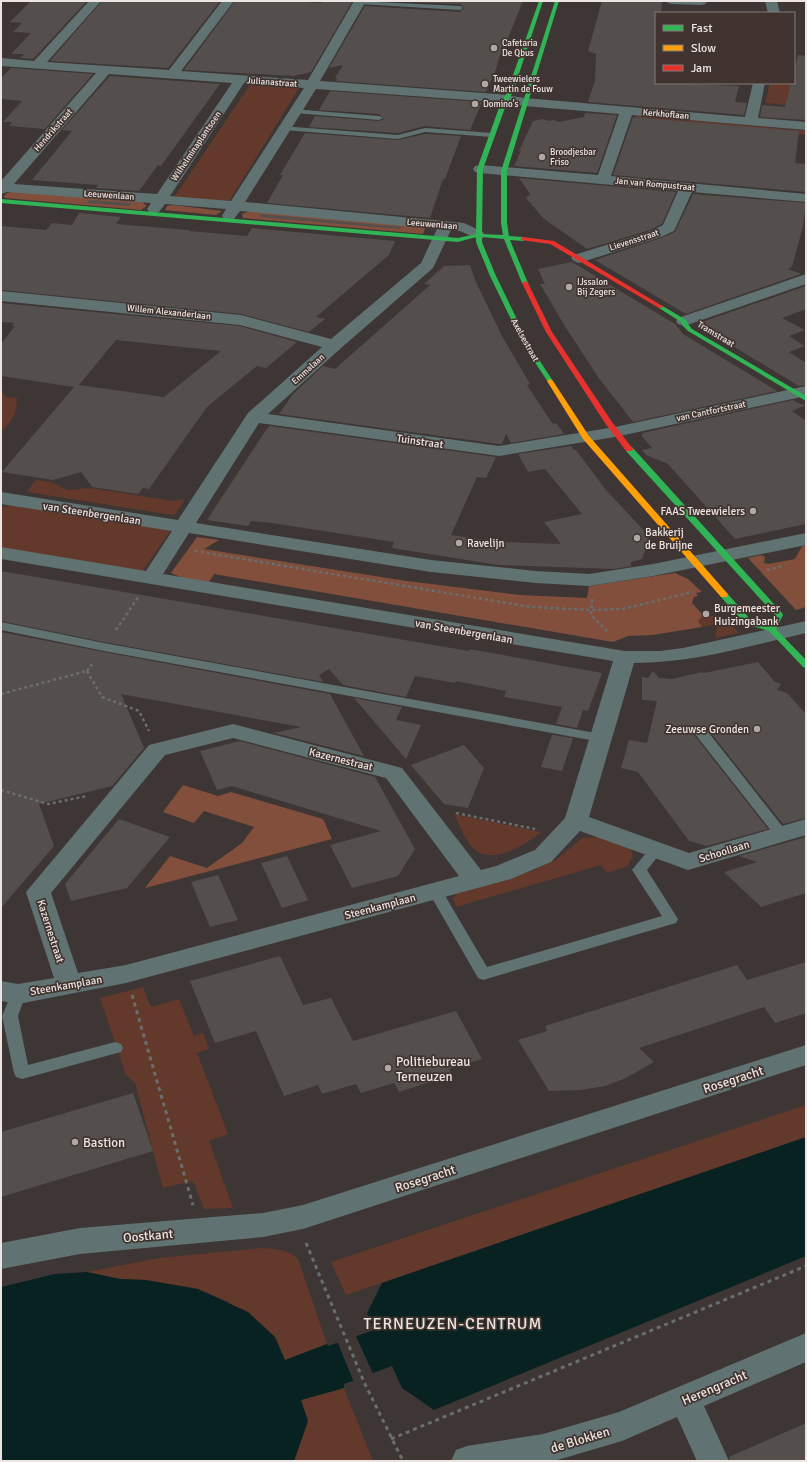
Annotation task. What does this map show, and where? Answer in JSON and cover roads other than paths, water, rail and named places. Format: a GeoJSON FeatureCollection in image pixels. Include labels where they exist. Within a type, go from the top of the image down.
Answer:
{"type":"FeatureCollection","features":[{"type":"Feature","properties":{"kind":"street"},"geometry":{"type":"LineString","coordinates":[[38,64],[95,1]]}},
{"type":"Feature","properties":{"kind":"street"},"geometry":{"type":"LineString","coordinates":[[173,74],[228,1]]}},
{"type":"Feature","properties":{"kind":"street"},"geometry":{"type":"LineString","coordinates":[[226,220],[312,85],[360,1]]}},
{"type":"Feature","properties":{"kind":"street","name":"Axelsestraat"},"geometry":{"type":"LineString","coordinates":[[541,1],[480,169],[479,242],[493,276],[527,346],[586,437],[748,622],[775,631]]}},
{"type":"Feature","properties":{"kind":"street"},"geometry":{"type":"LineString","coordinates":[[557,1],[504,171],[504,223],[506,237],[511,251],[530,294],[550,332],[615,432],[779,615],[775,631],[806,666]]}},
{"type":"Feature","properties":{"kind":"street"},"geometry":{"type":"LineString","coordinates":[[669,12],[672,1],[701,2]]}},
{"type":"Feature","properties":{"kind":"street"},"geometry":{"type":"LineString","coordinates":[[771,1],[774,12]]}},
{"type":"Feature","properties":{"kind":"street","name":"Julianastraat"},"geometry":{"type":"LineString","coordinates":[[1,62],[506,99]]}},
{"type":"Feature","properties":{"kind":"street","name":"Hendrikstraat"},"geometry":{"type":"LineString","coordinates":[[2,191],[105,70]]}},
{"type":"Feature","properties":{"kind":"street","name":"Wilhelminaplantsoen"},"geometry":{"type":"LineString","coordinates":[[151,213],[241,79]]}},
{"type":"Feature","properties":{"kind":"street"},"geometry":{"type":"LineString","coordinates":[[751,121],[759,84]]}},
{"type":"Feature","properties":{"kind":"street"},"geometry":{"type":"LineString","coordinates":[[506,99],[525,102]]}},
{"type":"Feature","properties":{"kind":"street","name":"Kerkhoflaan"},"geometry":{"type":"LineString","coordinates":[[525,102],[806,126]]}},
{"type":"Feature","properties":{"kind":"street"},"geometry":{"type":"LineString","coordinates":[[603,180],[627,111]]}},
{"type":"Feature","properties":{"kind":"street"},"geometry":{"type":"LineString","coordinates":[[480,169],[504,171]]}},
{"type":"Feature","properties":{"kind":"street","name":"Jan van Rompustraat"},"geometry":{"type":"LineString","coordinates":[[504,171],[806,198]]}},
{"type":"Feature","properties":{"kind":"street","name":"Lievensstraat"},"geometry":{"type":"LineString","coordinates":[[579,258],[656,234],[669,228],[687,187]]}},
{"type":"Feature","properties":{"kind":"street","name":"Leeuwenlaan"},"geometry":{"type":"LineString","coordinates":[[2,191],[161,199],[236,206],[442,232]]}},
{"type":"Feature","properties":{"kind":"street","name":"Leeuwenlaan"},"geometry":{"type":"LineString","coordinates":[[2,191],[151,213],[226,220],[442,232],[464,226],[478,235]]}},
{"type":"Feature","properties":{"kind":"street","name":"Emmalaan"},"geometry":{"type":"LineString","coordinates":[[184,527],[254,417],[334,345],[428,265],[442,232]]}},
{"type":"Feature","properties":{"kind":"street"},"geometry":{"type":"LineString","coordinates":[[478,235],[552,242],[579,258]]}},
{"type":"Feature","properties":{"kind":"street","name":"Tramstraat"},"geometry":{"type":"LineString","coordinates":[[579,258],[684,321],[685,325],[690,330],[802,395]]}},
{"type":"Feature","properties":{"kind":"street"},"geometry":{"type":"LineString","coordinates":[[684,321],[806,279]]}},
{"type":"Feature","properties":{"kind":"street","name":"Willem Alexanderlaan"},"geometry":{"type":"LineString","coordinates":[[1,296],[241,320],[334,345]]}},
{"type":"Feature","properties":{"kind":"street","name":"van Cantfortstraat"},"geometry":{"type":"LineString","coordinates":[[615,432],[802,395]]}},
{"type":"Feature","properties":{"kind":"street","name":"Tuinstraat"},"geometry":{"type":"LineString","coordinates":[[254,417],[499,451],[586,437]]}},
{"type":"Feature","properties":{"kind":"street"},"geometry":{"type":"LineString","coordinates":[[586,437],[615,432]]}},
{"type":"Feature","properties":{"kind":"street","name":"van Steenbergenlaan"},"geometry":{"type":"LineString","coordinates":[[1,498],[431,566],[536,577],[594,579],[694,562]]}},
{"type":"Feature","properties":{"kind":"street"},"geometry":{"type":"LineString","coordinates":[[151,578],[184,527]]}},
{"type":"Feature","properties":{"kind":"street"},"geometry":{"type":"LineString","coordinates":[[694,562],[806,539]]}},
{"type":"Feature","properties":{"kind":"street","name":"van Steenbergenlaan"},"geometry":{"type":"LineString","coordinates":[[1,553],[618,656],[660,657],[683,654],[775,631],[806,627]]}},
{"type":"Feature","properties":{"kind":"street","name":"Steenkamplaan"},"geometry":{"type":"LineString","coordinates":[[10,992],[126,974],[503,873],[544,856],[570,828],[601,738],[618,656]]}},
{"type":"Feature","properties":{"kind":"street","name":"Kazernestraat"},"geometry":{"type":"LineString","coordinates":[[68,984],[38,892],[157,750],[233,731],[394,773],[475,880]]}},
{"type":"Feature","properties":{"kind":"street","name":"Schoollaan"},"geometry":{"type":"LineString","coordinates":[[570,828],[656,850],[688,862],[806,827]]}},
{"type":"Feature","properties":{"kind":"street","name":"Rosegracht"},"geometry":{"type":"LineString","coordinates":[[296,1219],[806,1055]]}},
{"type":"Feature","properties":{"kind":"street","name":"Oostkant"},"geometry":{"type":"LineString","coordinates":[[1,1256],[80,1241],[264,1225],[296,1219]]}},
{"type":"Feature","properties":{"kind":"street","name":"Herengracht"},"geometry":{"type":"LineString","coordinates":[[622,1426],[806,1347]]}},
{"type":"Feature","properties":{"kind":"street"},"geometry":{"type":"LineString","coordinates":[[685,1399],[713,1461]]}},
{"type":"Feature","properties":{"kind":"street","name":"de Blokken"},"geometry":{"type":"LineString","coordinates":[[467,1461],[543,1449],[622,1426]]}},
{"type":"Feature","properties":{"kind":"lane"},"geometry":{"type":"LineString","coordinates":[[360,1],[460,8]]}},
{"type":"Feature","properties":{"kind":"lane"},"geometry":{"type":"LineString","coordinates":[[295,111],[379,118]]}},
{"type":"Feature","properties":{"kind":"lane"},"geometry":{"type":"LineString","coordinates":[[284,128],[398,137],[425,130],[492,135]]}},
{"type":"Feature","properties":{"kind":"lane"},"geometry":{"type":"LineString","coordinates":[[1,626],[104,647],[601,738]]}},
{"type":"Feature","properties":{"kind":"lane"},"geometry":{"type":"LineString","coordinates":[[700,731],[781,834]]}},
{"type":"Feature","properties":{"kind":"lane"},"geometry":{"type":"LineString","coordinates":[[435,891],[483,974],[671,919],[640,870],[656,850]]}},
{"type":"Feature","properties":{"kind":"lane"},"geometry":{"type":"LineString","coordinates":[[10,992],[10,1016],[22,1073],[115,1048]]}},
{"type":"Feature","properties":{"kind":"water"},"geometry":{"type":"Polygon","coordinates":[[[806,1137],[806,1256],[434,1410],[402,1388],[392,1366],[344,1384],[344,1388],[301,1400],[308,1421],[294,1461],[1,1461],[1,1287],[55,1274],[87,1272],[120,1279],[146,1280],[198,1289],[248,1312],[275,1337],[285,1360],[327,1344],[328,1346],[374,1330],[367,1313],[382,1283],[806,1137]]]}},
{"type":"Feature","properties":{"kind":"place","name":"Cafetaria De Qbus"},"geometry":{"type":"Point","coordinates":[494,48]}},
{"type":"Feature","properties":{"kind":"place","name":"Tweewielers Martin de Fouw"},"geometry":{"type":"Point","coordinates":[485,84]}},
{"type":"Feature","properties":{"kind":"place","name":"Domino's"},"geometry":{"type":"Point","coordinates":[475,104]}},
{"type":"Feature","properties":{"kind":"place","name":"Broodjesbar Friso"},"geometry":{"type":"Point","coordinates":[542,157]}},
{"type":"Feature","properties":{"kind":"place","name":"IJssalon Bij Zegers"},"geometry":{"type":"Point","coordinates":[569,287]}},
{"type":"Feature","properties":{"kind":"place","name":"FAAS Tweewielers"},"geometry":{"type":"Point","coordinates":[753,511]}},
{"type":"Feature","properties":{"kind":"place","name":"Bakkerij de Bruijne"},"geometry":{"type":"Point","coordinates":[637,538]}},
{"type":"Feature","properties":{"kind":"place","name":"Ravelijn"},"geometry":{"type":"Point","coordinates":[459,543]}},
{"type":"Feature","properties":{"kind":"place","name":"Burgemeester Huizingabank"},"geometry":{"type":"Point","coordinates":[706,614]}},
{"type":"Feature","properties":{"kind":"place","name":"Zeeuwse Gronden"},"geometry":{"type":"Point","coordinates":[757,729]}},
{"type":"Feature","properties":{"kind":"place","name":"Politiebureau Terneuzen"},"geometry":{"type":"Point","coordinates":[388,1068]}},
{"type":"Feature","properties":{"kind":"place","name":"Bastion"},"geometry":{"type":"Point","coordinates":[75,1142]}},
{"type":"Feature","properties":{"kind":"district","name":"TERNEUZEN-CENTRUM"},"geometry":{"type":"Point","coordinates":[453,1323]}}]}
